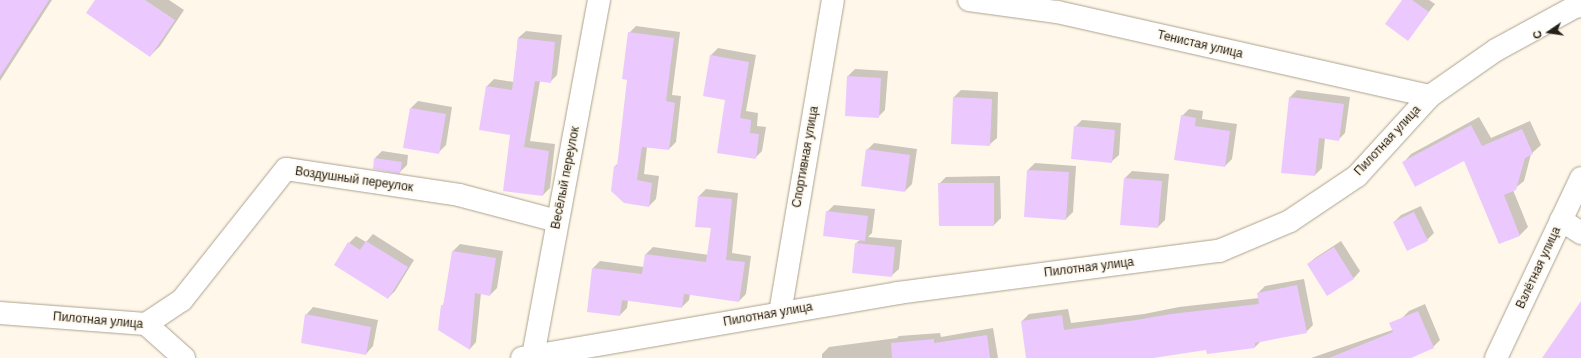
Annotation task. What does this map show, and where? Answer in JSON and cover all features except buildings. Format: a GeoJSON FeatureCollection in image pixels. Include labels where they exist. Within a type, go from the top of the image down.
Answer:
{"type":"FeatureCollection","features":[{"type":"Feature","properties":{"kind":"street","name":"Весёлый переулок"},"geometry":{"type":"LineString","coordinates":[[527,357],[557,221],[600,0]]}},
{"type":"Feature","properties":{"kind":"street","name":"Спортивная улица"},"geometry":{"type":"LineString","coordinates":[[780,313],[833,0]]}},
{"type":"Feature","properties":{"kind":"street","name":"Тенистая улица"},"geometry":{"type":"LineString","coordinates":[[969,0],[1057,12],[1430,96]]}},
{"type":"Feature","properties":{"kind":"street","name":"Пилотная улица"},"geometry":{"type":"LineString","coordinates":[[527,357],[898,293],[1219,251],[1290,221],[1357,176],[1430,96],[1496,50],[1575,6],[1581,6]]}},
{"type":"Feature","properties":{"kind":"street","name":"Воздушный переулок"},"geometry":{"type":"LineString","coordinates":[[146,324],[182,300],[286,170],[459,195],[557,221]]}},
{"type":"Feature","properties":{"kind":"street","name":"Взлётная улица"},"geometry":{"type":"LineString","coordinates":[[1496,358],[1581,178]]}},
{"type":"Feature","properties":{"kind":"street"},"geometry":{"type":"LineString","coordinates":[[1561,220],[1581,233]]}},
{"type":"Feature","properties":{"kind":"street","name":"Пилотная улица"},"geometry":{"type":"LineString","coordinates":[[0,313],[146,324],[184,358]]}}]}
